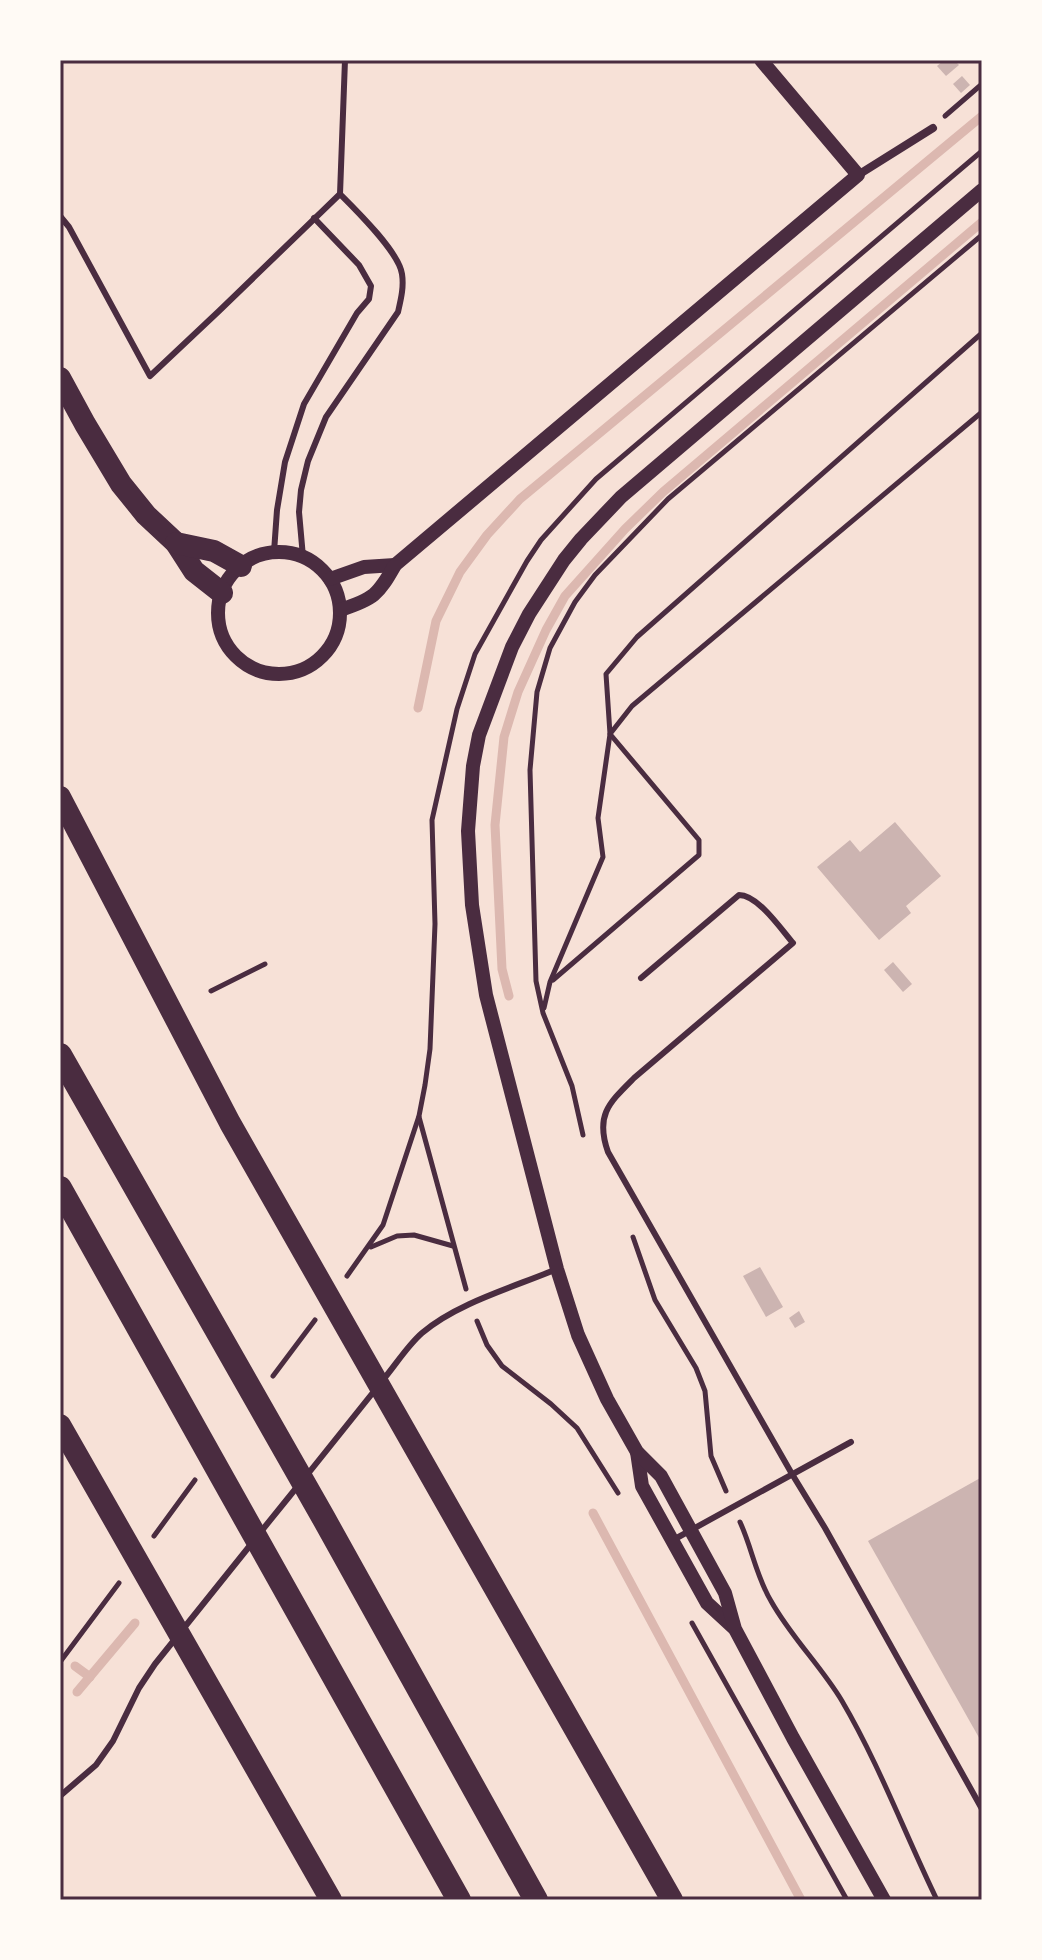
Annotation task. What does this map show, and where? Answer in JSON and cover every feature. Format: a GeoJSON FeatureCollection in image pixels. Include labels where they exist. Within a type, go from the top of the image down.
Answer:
{"type":"FeatureCollection","features":[{"type":"Feature","properties":{"kind":"highway"},"geometry":{"type":"LineString","coordinates":[[60,378],[121,484],[146,515],[176,543],[194,571],[222,593]]}},
{"type":"Feature","properties":{"kind":"highway"},"geometry":{"type":"LineString","coordinates":[[176,543],[214,551],[241,566]]}},
{"type":"Feature","properties":{"kind":"highway"},"geometry":{"type":"LineString","coordinates":[[60,797],[223,1110],[672,1900]]}},
{"type":"Feature","properties":{"kind":"highway"},"geometry":{"type":"LineString","coordinates":[[60,1055],[536,1900]]}},
{"type":"Feature","properties":{"kind":"highway"},"geometry":{"type":"LineString","coordinates":[[60,1188],[459,1900]]}},
{"type":"Feature","properties":{"kind":"highway"},"geometry":{"type":"LineString","coordinates":[[60,1425],[331,1900]]}},
{"type":"Feature","properties":{"kind":"street"},"geometry":{"type":"LineString","coordinates":[[761,60],[858,175]]}},
{"type":"Feature","properties":{"kind":"street"},"geometry":{"type":"LineString","coordinates":[[340,610],[365,602],[380,591],[395,565],[858,175],[933,128]]}},
{"type":"Feature","properties":{"kind":"street"},"geometry":{"type":"LineString","coordinates":[[884,1900],[735,1629],[725,1593],[691,1530],[661,1476],[637,1452],[607,1399],[578,1335],[557,1269],[486,995],[472,905],[468,831],[470,796],[479,735],[512,647],[549,580],[581,539],[621,497],[982,190]]}},
{"type":"Feature","properties":{"kind":"street"},"geometry":{"type":"LineString","coordinates":[[274,552],[303,557],[315,563],[330,579],[338,596],[340,610],[336,637],[319,659],[308,667],[281,673],[253,668],[241,661],[224,639],[219,611],[222,593],[232,575],[253,559],[274,552]]}},
{"type":"Feature","properties":{"kind":"street"},"geometry":{"type":"LineString","coordinates":[[330,579],[364,567],[395,565]]}},
{"type":"Feature","properties":{"kind":"street"},"geometry":{"type":"LineString","coordinates":[[637,1452],[642,1486],[707,1603],[735,1629]]}},
{"type":"Feature","properties":{"kind":"lane"},"geometry":{"type":"LineString","coordinates":[[60,216],[69,227],[150,376],[340,194],[345,60]]}},
{"type":"Feature","properties":{"kind":"lane"},"geometry":{"type":"LineString","coordinates":[[303,557],[299,512],[308,461],[326,417],[398,312],[402,295],[402,271],[396,261],[373,228],[340,194]]}},
{"type":"Feature","properties":{"kind":"lane"},"geometry":{"type":"LineString","coordinates":[[274,552],[285,462],[304,404],[357,313],[369,299],[371,286],[359,265],[314,218]]}},
{"type":"Feature","properties":{"kind":"lane"},"geometry":{"type":"LineString","coordinates":[[641,978],[739,895],[755,900],[793,943],[634,1078],[611,1101],[605,1111],[602,1131],[608,1152],[825,1528],[982,1809]]}},
{"type":"Feature","properties":{"kind":"lane"},"geometry":{"type":"LineString","coordinates":[[60,1796],[96,1765],[113,1741],[139,1688],[155,1664],[419,1335],[441,1318],[557,1269]]}},
{"type":"Feature","properties":{"kind":"lane"},"geometry":{"type":"LineString","coordinates":[[673,1540],[851,1442]]}},
{"type":"Feature","properties":{"kind":"path"},"geometry":{"type":"LineString","coordinates":[[933,128],[982,84]]}},
{"type":"Feature","properties":{"kind":"path"},"geometry":{"type":"LineString","coordinates":[[453,1247],[414,1235],[397,1236],[368,1248],[383,1225],[419,1116],[430,1049],[435,924],[432,820],[457,709],[475,654],[541,540],[596,479],[982,151]]}},
{"type":"Feature","properties":{"kind":"path"},"geometry":{"type":"LineString","coordinates":[[584,1143],[572,1086],[543,1013],[536,981],[530,770],[537,692],[550,648],[575,602],[595,575],[668,499],[982,235]]}},
{"type":"Feature","properties":{"kind":"path"},"geometry":{"type":"LineString","coordinates":[[543,1013],[550,982],[603,857],[598,818],[610,734],[606,674],[637,637],[982,333]]}},
{"type":"Feature","properties":{"kind":"path"},"geometry":{"type":"LineString","coordinates":[[610,734],[632,706],[982,412]]}},
{"type":"Feature","properties":{"kind":"path"},"geometry":{"type":"LineString","coordinates":[[550,982],[699,855],[699,840],[610,734]]}},
{"type":"Feature","properties":{"kind":"path"},"geometry":{"type":"LineString","coordinates":[[211,991],[265,964]]}},
{"type":"Feature","properties":{"kind":"path"},"geometry":{"type":"LineString","coordinates":[[419,1116],[453,1247],[487,1345],[502,1366],[577,1428],[624,1503]]}},
{"type":"Feature","properties":{"kind":"path"},"geometry":{"type":"LineString","coordinates":[[631,1233],[655,1300],[696,1368],[705,1391],[711,1456],[747,1537],[757,1574],[787,1628],[841,1699],[937,1900]]}},
{"type":"Feature","properties":{"kind":"path"},"geometry":{"type":"LineString","coordinates":[[688,1616],[847,1900]]}},
{"type":"Feature","properties":{"kind":"building"},"geometry":{"type":"Polygon","coordinates":[[[944,60],[954,60],[959,65],[946,76],[937,66],[944,60]]]}},
{"type":"Feature","properties":{"kind":"building"},"geometry":{"type":"Polygon","coordinates":[[[962,76],[970,85],[961,93],[953,84],[962,76]]]}},
{"type":"Feature","properties":{"kind":"building"},"geometry":{"type":"Polygon","coordinates":[[[895,822],[941,876],[906,906],[911,913],[879,940],[817,867],[850,840],[860,852],[895,822]]]}},
{"type":"Feature","properties":{"kind":"building"},"geometry":{"type":"Polygon","coordinates":[[[893,962],[912,984],[903,992],[884,970],[893,962]]]}},
{"type":"Feature","properties":{"kind":"building"},"geometry":{"type":"Polygon","coordinates":[[[760,1267],[783,1307],[766,1317],[743,1276],[760,1267]]]}},
{"type":"Feature","properties":{"kind":"building"},"geometry":{"type":"Polygon","coordinates":[[[799,1311],[805,1322],[795,1328],[789,1318],[799,1311]]]}},
{"type":"Feature","properties":{"kind":"building"},"geometry":{"type":"Polygon","coordinates":[[[982,1477],[982,1743],[868,1541],[982,1477]]]}},
{"type":"Feature","properties":{"kind":"waterway"},"geometry":{"type":"LineString","coordinates":[[418,708],[436,621],[460,572],[487,535],[520,499],[982,116]]}},
{"type":"Feature","properties":{"kind":"waterway"},"geometry":{"type":"LineString","coordinates":[[509,996],[502,969],[495,825],[504,737],[518,692],[565,596],[663,492],[982,222]]}},
{"type":"Feature","properties":{"kind":"waterway"},"geometry":{"type":"LineString","coordinates":[[593,1513],[801,1900]]}},
{"type":"Feature","properties":{"kind":"waterway"},"geometry":{"type":"LineString","coordinates":[[77,1692],[135,1623]]}},
{"type":"Feature","properties":{"kind":"waterway"},"geometry":{"type":"LineString","coordinates":[[75,1666],[90,1677]]}}]}
